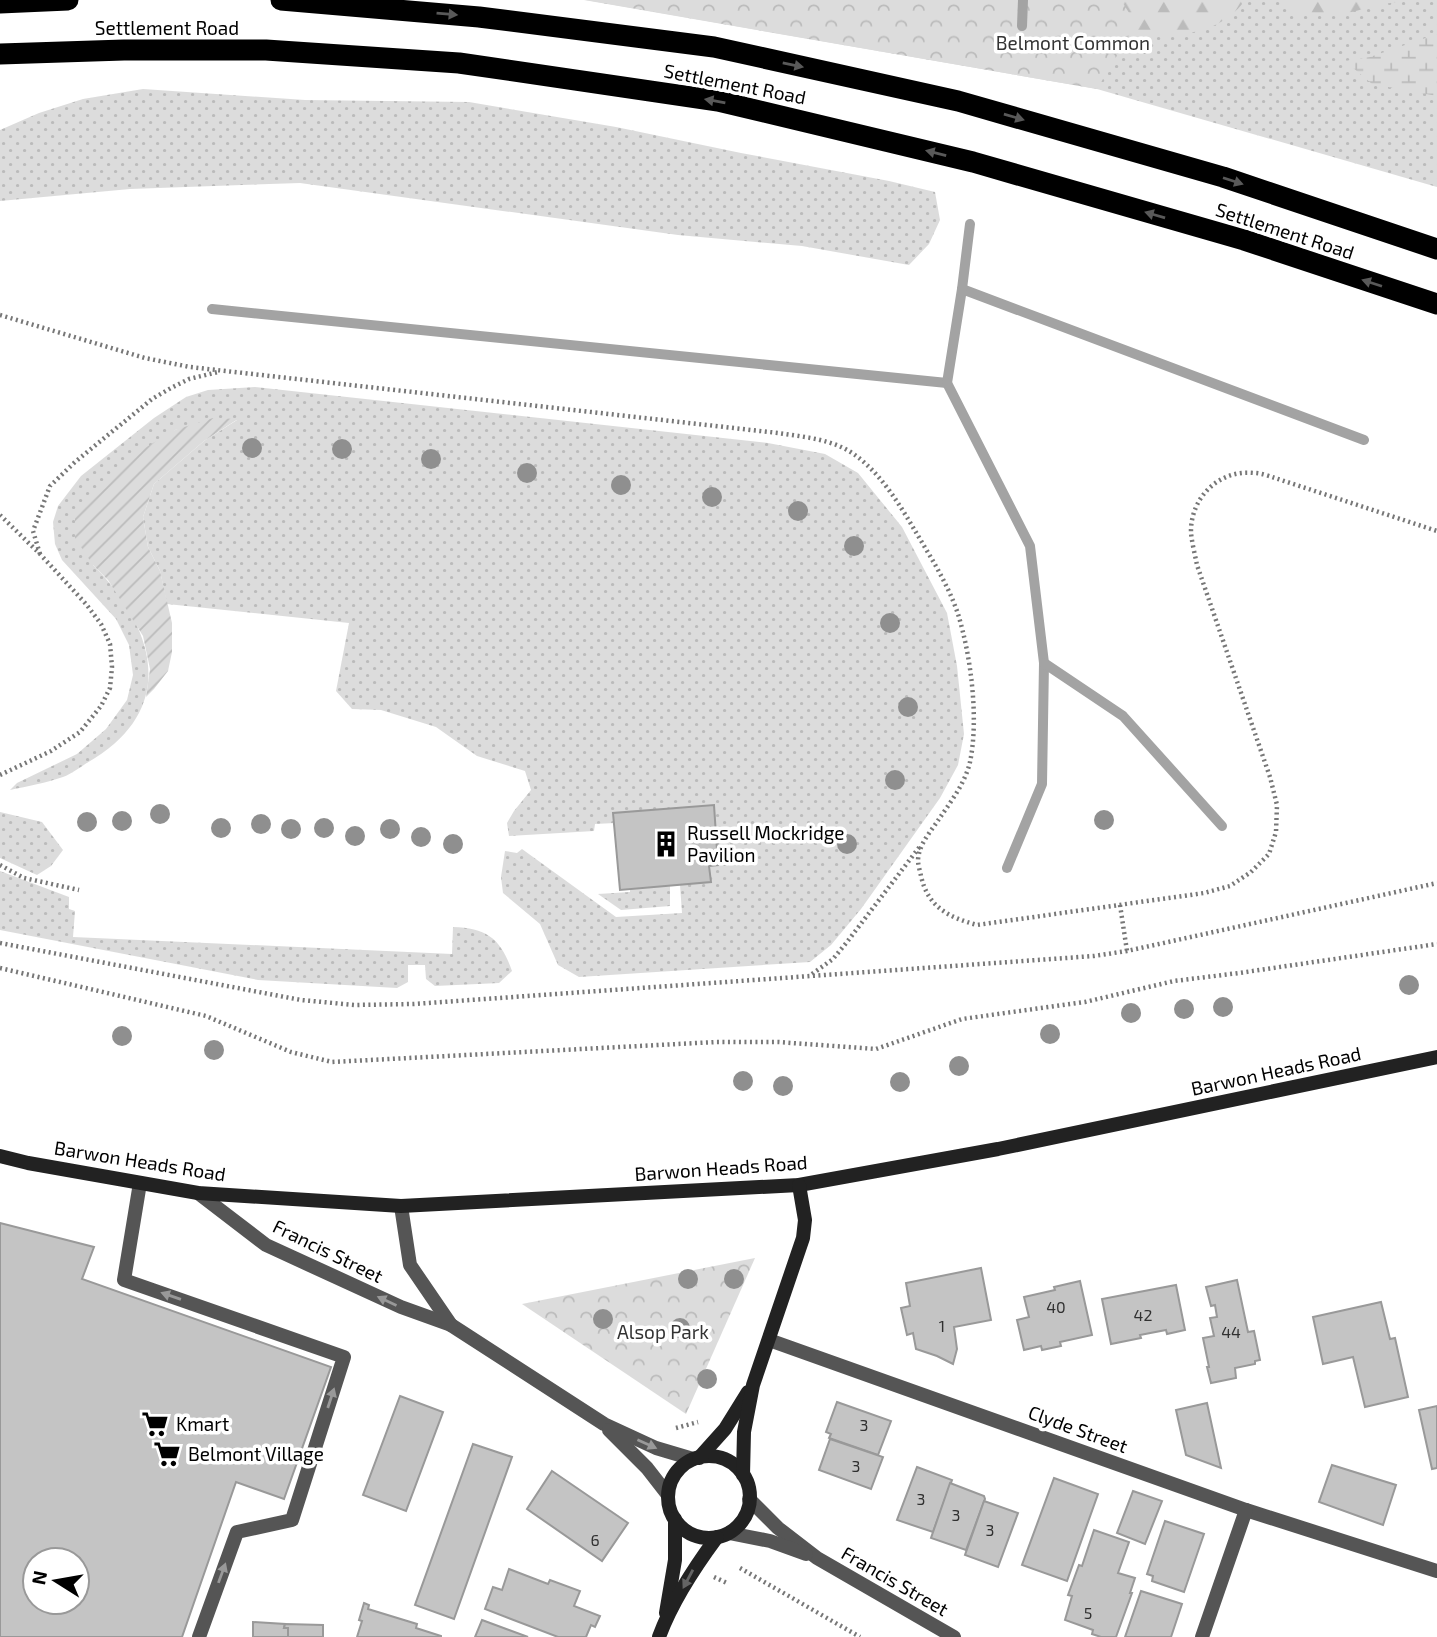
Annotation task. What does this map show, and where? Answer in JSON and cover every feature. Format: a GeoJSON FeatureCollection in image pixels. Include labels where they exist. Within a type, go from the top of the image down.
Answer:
{"type":"FeatureCollection","features":[{"type":"Feature","properties":{"kind":"highway"},"geometry":{"type":"LineString","coordinates":[[0,3],[68,0]]}},
{"type":"Feature","properties":{"kind":"highway","name":"Settlement Road"},"geometry":{"type":"LineString","coordinates":[[281,0],[479,17],[713,47],[971,105],[1223,177],[1437,249]]}},
{"type":"Feature","properties":{"kind":"highway","name":"Settlement Road"},"geometry":{"type":"LineString","coordinates":[[0,54],[124,50],[266,50],[459,63],[718,100],[974,162],[1244,240],[1437,304]]}},
{"type":"Feature","properties":{"kind":"street","name":"Barwon Heads Road"},"geometry":{"type":"LineString","coordinates":[[0,1156],[198,1193],[401,1206],[799,1185],[998,1149],[1437,1057]]}},
{"type":"Feature","properties":{"kind":"street"},"geometry":{"type":"LineString","coordinates":[[140,1183],[124,1280],[344,1357],[292,1520],[237,1532],[199,1637]]}},
{"type":"Feature","properties":{"kind":"street"},"geometry":{"type":"LineString","coordinates":[[743,1475],[744,1432],[753,1385],[803,1238],[805,1220],[799,1185]]}},
{"type":"Feature","properties":{"kind":"street","name":"Francis Street"},"geometry":{"type":"LineString","coordinates":[[198,1193],[266,1245],[401,1307],[451,1325],[604,1424],[656,1448],[696,1459]]}},
{"type":"Feature","properties":{"kind":"street","name":"Francis Street"},"geometry":{"type":"LineString","coordinates":[[401,1206],[410,1265],[451,1325]]}},
{"type":"Feature","properties":{"kind":"street","name":"Clyde Street"},"geometry":{"type":"LineString","coordinates":[[769,1340],[1246,1510],[1437,1572]]}},
{"type":"Feature","properties":{"kind":"street"},"geometry":{"type":"LineString","coordinates":[[661,1631],[675,1560],[674,1519],[668,1495],[671,1483],[678,1471],[696,1459],[726,1429],[753,1385]]}},
{"type":"Feature","properties":{"kind":"street","name":"Francis Street"},"geometry":{"type":"LineString","coordinates":[[604,1424],[648,1468],[668,1495]]}},
{"type":"Feature","properties":{"kind":"street"},"geometry":{"type":"LineString","coordinates":[[661,1631],[694,1568],[723,1535],[739,1525],[746,1515],[748,1487],[735,1466],[712,1457],[696,1459]]}},
{"type":"Feature","properties":{"kind":"street","name":"Francis Street"},"geometry":{"type":"LineString","coordinates":[[749,1499],[774,1524],[817,1558],[954,1637]]}},
{"type":"Feature","properties":{"kind":"street"},"geometry":{"type":"LineString","coordinates":[[1202,1637],[1246,1510]]}},
{"type":"Feature","properties":{"kind":"street"},"geometry":{"type":"LineString","coordinates":[[674,1519],[693,1535],[705,1538],[723,1535]]}},
{"type":"Feature","properties":{"kind":"street","name":"Francis Street"},"geometry":{"type":"LineString","coordinates":[[723,1535],[770,1541],[817,1558]]}},
{"type":"Feature","properties":{"kind":"path"},"geometry":{"type":"LineString","coordinates":[[0,315],[145,358],[190,367],[778,433],[827,441],[853,453],[877,475],[903,511],[941,575],[958,614],[966,647],[975,726],[969,764],[955,795],[848,942],[832,959],[809,976]]}},
{"type":"Feature","properties":{"kind":"path"},"geometry":{"type":"LineString","coordinates":[[40,554],[33,531],[50,486],[152,399],[189,379],[221,371]]}},
{"type":"Feature","properties":{"kind":"path"},"geometry":{"type":"LineString","coordinates":[[921,844],[918,862],[928,897],[942,911],[977,925],[1204,893],[1230,886],[1251,872],[1269,854],[1276,832],[1277,805],[1270,777],[1197,565],[1191,531],[1197,502],[1215,483],[1234,475],[1253,472],[1437,531]]}},
{"type":"Feature","properties":{"kind":"path"},"geometry":{"type":"LineString","coordinates":[[0,516],[40,554],[101,624],[110,644],[112,667],[110,688],[102,706],[80,732],[51,751],[0,775]]}},
{"type":"Feature","properties":{"kind":"path"},"geometry":{"type":"LineString","coordinates":[[0,865],[24,878],[79,890]]}},
{"type":"Feature","properties":{"kind":"path"},"geometry":{"type":"LineString","coordinates":[[0,943],[301,1000],[355,1005],[441,1002],[1094,956],[1437,883]]}},
{"type":"Feature","properties":{"kind":"path"},"geometry":{"type":"LineString","coordinates":[[1120,905],[1127,951]]}},
{"type":"Feature","properties":{"kind":"path"},"geometry":{"type":"LineString","coordinates":[[0,968],[205,1016],[291,1052],[332,1062],[716,1042],[778,1042],[876,1049],[962,1019],[1085,1002],[1174,981],[1437,944]]}},
{"type":"Feature","properties":{"kind":"path"},"geometry":{"type":"LineString","coordinates":[[675,1428],[704,1420]]}},
{"type":"Feature","properties":{"kind":"path"},"geometry":{"type":"LineString","coordinates":[[740,1568],[860,1637]]}},
{"type":"Feature","properties":{"kind":"green space"},"geometry":{"type":"Polygon","coordinates":[[[584,0],[1437,0],[1437,187],[1097,89],[584,0]]]}},
{"type":"Feature","properties":{"kind":"green space","name":"Belmont Common"},"geometry":{"type":"Polygon","coordinates":[[[586,0],[1121,0],[1136,24],[1097,89],[586,0]]]}},
{"type":"Feature","properties":{"kind":"green space"},"geometry":{"type":"Polygon","coordinates":[[[932,0],[1241,0],[1243,3],[1223,21],[1211,27],[1174,35],[1147,36],[1135,52],[1125,57],[932,0]]]}},
{"type":"Feature","properties":{"kind":"green space"},"geometry":{"type":"Polygon","coordinates":[[[1285,0],[1412,0],[1344,14],[1290,12],[1285,0]]]}},
{"type":"Feature","properties":{"kind":"green space"},"geometry":{"type":"Polygon","coordinates":[[[1437,34],[1437,96],[1372,84],[1345,61],[1370,57],[1437,34]]]}},
{"type":"Feature","properties":{"kind":"green space"},"geometry":{"type":"Polygon","coordinates":[[[143,89],[305,100],[469,102],[616,127],[935,192],[940,220],[929,244],[909,265],[802,246],[678,235],[300,183],[130,189],[0,201],[0,130],[39,113],[83,99],[143,89]]]}},
{"type":"Feature","properties":{"kind":"green space"},"geometry":{"type":"Polygon","coordinates":[[[255,387],[768,443],[825,454],[858,473],[902,527],[947,613],[957,666],[964,734],[958,765],[940,798],[861,909],[831,945],[810,962],[579,977],[558,965],[540,924],[503,893],[501,877],[505,851],[517,853],[522,849],[616,917],[682,913],[680,885],[711,882],[709,866],[718,864],[714,806],[614,813],[615,823],[595,824],[594,831],[509,836],[507,823],[531,790],[525,771],[477,756],[436,727],[381,710],[352,709],[336,691],[349,623],[167,604],[160,571],[148,547],[143,517],[154,484],[204,441],[237,420],[175,430],[93,565],[114,588],[142,638],[148,664],[147,689],[139,714],[121,737],[71,773],[10,790],[17,783],[77,754],[106,729],[127,700],[133,675],[129,645],[116,619],[62,560],[55,544],[53,522],[58,506],[81,476],[154,418],[186,397],[208,390],[255,387]]]}},
{"type":"Feature","properties":{"kind":"green space"},"geometry":{"type":"Polygon","coordinates":[[[213,418],[238,419],[204,441],[154,484],[143,517],[148,547],[160,571],[172,623],[172,652],[168,671],[146,697],[150,669],[143,636],[108,580],[93,565],[75,538],[75,518],[86,497],[143,449],[175,430],[213,418]]]}},
{"type":"Feature","properties":{"kind":"green space"},"geometry":{"type":"Polygon","coordinates":[[[0,812],[42,822],[63,850],[51,866],[37,875],[0,858],[0,812]]]}},
{"type":"Feature","properties":{"kind":"green space"},"geometry":{"type":"Polygon","coordinates":[[[0,871],[69,897],[69,909],[75,911],[73,937],[452,954],[453,927],[475,930],[491,937],[503,951],[512,971],[499,983],[435,986],[426,979],[425,965],[408,965],[408,982],[397,988],[258,980],[0,930],[0,871]]]}},
{"type":"Feature","properties":{"kind":"green space"},"geometry":{"type":"Polygon","coordinates":[[[670,886],[670,906],[621,910],[598,894],[630,892],[630,889],[670,886]]]}},
{"type":"Feature","properties":{"kind":"green space","name":"Alsop Park"},"geometry":{"type":"Polygon","coordinates":[[[755,1258],[686,1414],[522,1304],[755,1258]]]}},
{"type":"Feature","properties":{"kind":"building","name":"Russell Mockridge Pavilion"},"geometry":{"type":"Polygon","coordinates":[[[714,805],[718,865],[709,866],[711,882],[620,890],[613,813],[714,805]]]}},
{"type":"Feature","properties":{"kind":"building","name":"Belmont Village"},"geometry":{"type":"Polygon","coordinates":[[[0,1223],[94,1247],[82,1279],[331,1367],[284,1499],[236,1482],[182,1637],[0,1637],[0,1223]]]}},
{"type":"Feature","properties":{"kind":"building"},"geometry":{"type":"Polygon","coordinates":[[[981,1268],[991,1320],[954,1327],[957,1349],[953,1364],[916,1349],[913,1333],[907,1335],[901,1308],[910,1306],[906,1283],[981,1268]]]}},
{"type":"Feature","properties":{"kind":"building"},"geometry":{"type":"Polygon","coordinates":[[[1237,1280],[1248,1332],[1254,1331],[1260,1360],[1255,1361],[1255,1364],[1235,1368],[1236,1378],[1211,1383],[1203,1338],[1214,1336],[1210,1318],[1217,1317],[1215,1305],[1211,1306],[1206,1287],[1237,1280]]]}},
{"type":"Feature","properties":{"kind":"building"},"geometry":{"type":"Polygon","coordinates":[[[1080,1281],[1092,1335],[1060,1342],[1061,1346],[1042,1350],[1041,1346],[1024,1350],[1017,1320],[1029,1317],[1024,1297],[1080,1281]]]}},
{"type":"Feature","properties":{"kind":"building"},"geometry":{"type":"Polygon","coordinates":[[[1176,1285],[1185,1330],[1167,1334],[1166,1330],[1111,1344],[1102,1299],[1176,1285]]]}},
{"type":"Feature","properties":{"kind":"building"},"geometry":{"type":"Polygon","coordinates":[[[1381,1302],[1390,1339],[1395,1338],[1408,1397],[1365,1407],[1353,1357],[1323,1364],[1313,1317],[1381,1302]]]}},
{"type":"Feature","properties":{"kind":"building"},"geometry":{"type":"Polygon","coordinates":[[[400,1396],[443,1412],[406,1511],[363,1495],[400,1396]]]}},
{"type":"Feature","properties":{"kind":"building"},"geometry":{"type":"Polygon","coordinates":[[[837,1402],[891,1421],[878,1455],[829,1438],[831,1434],[826,1432],[837,1402]]]}},
{"type":"Feature","properties":{"kind":"building"},"geometry":{"type":"Polygon","coordinates":[[[1207,1403],[1221,1468],[1186,1455],[1176,1410],[1207,1403]]]}},
{"type":"Feature","properties":{"kind":"building"},"geometry":{"type":"Polygon","coordinates":[[[1437,1406],[1437,1468],[1432,1469],[1419,1410],[1437,1406]]]}},
{"type":"Feature","properties":{"kind":"building"},"geometry":{"type":"Polygon","coordinates":[[[830,1439],[883,1457],[871,1489],[819,1470],[830,1439]]]}},
{"type":"Feature","properties":{"kind":"building"},"geometry":{"type":"Polygon","coordinates":[[[473,1444],[512,1457],[454,1619],[415,1605],[473,1444]]]}},
{"type":"Feature","properties":{"kind":"building"},"geometry":{"type":"Polygon","coordinates":[[[1332,1465],[1396,1485],[1383,1525],[1319,1502],[1332,1465]]]}},
{"type":"Feature","properties":{"kind":"building"},"geometry":{"type":"Polygon","coordinates":[[[917,1467],[952,1480],[933,1532],[897,1520],[917,1467]]]}},
{"type":"Feature","properties":{"kind":"building"},"geometry":{"type":"Polygon","coordinates":[[[552,1471],[628,1523],[602,1561],[527,1509],[552,1471]]]}},
{"type":"Feature","properties":{"kind":"building"},"geometry":{"type":"Polygon","coordinates":[[[1054,1478],[1098,1494],[1067,1581],[1022,1565],[1054,1478]]]}},
{"type":"Feature","properties":{"kind":"building"},"geometry":{"type":"Polygon","coordinates":[[[950,1483],[984,1496],[985,1499],[966,1550],[931,1538],[950,1483]]]}},
{"type":"Feature","properties":{"kind":"building"},"geometry":{"type":"Polygon","coordinates":[[[1133,1491],[1162,1501],[1145,1544],[1117,1533],[1133,1491]]]}},
{"type":"Feature","properties":{"kind":"building"},"geometry":{"type":"Polygon","coordinates":[[[984,1501],[1018,1513],[998,1567],[965,1555],[984,1501]]]}},
{"type":"Feature","properties":{"kind":"building"},"geometry":{"type":"Polygon","coordinates":[[[1165,1521],[1204,1534],[1184,1592],[1152,1581],[1153,1576],[1147,1574],[1165,1521]]]}},
{"type":"Feature","properties":{"kind":"building"},"geometry":{"type":"Polygon","coordinates":[[[1094,1530],[1129,1542],[1118,1573],[1135,1578],[1116,1637],[1092,1634],[1093,1630],[1065,1620],[1072,1596],[1068,1595],[1079,1565],[1082,1566],[1094,1530]]]}},
{"type":"Feature","properties":{"kind":"building"},"geometry":{"type":"Polygon","coordinates":[[[509,1569],[548,1584],[550,1580],[580,1591],[574,1606],[600,1616],[595,1627],[591,1625],[586,1637],[558,1637],[485,1609],[493,1587],[502,1590],[509,1569]]]}},
{"type":"Feature","properties":{"kind":"building"},"geometry":{"type":"Polygon","coordinates":[[[1141,1591],[1182,1604],[1171,1637],[1125,1637],[1141,1591]]]}},
{"type":"Feature","properties":{"kind":"building"},"geometry":{"type":"Polygon","coordinates":[[[364,1603],[369,1605],[368,1609],[417,1624],[416,1628],[441,1637],[357,1637],[364,1603]]]}},
{"type":"Feature","properties":{"kind":"building"},"geometry":{"type":"Polygon","coordinates":[[[482,1620],[528,1637],[475,1637],[482,1620]]]}},
{"type":"Feature","properties":{"kind":"building"},"geometry":{"type":"Polygon","coordinates":[[[253,1622],[285,1624],[288,1637],[253,1637],[253,1622]]]}},
{"type":"Feature","properties":{"kind":"building"},"geometry":{"type":"Polygon","coordinates":[[[285,1624],[323,1625],[323,1637],[288,1637],[285,1624]]]}},
{"type":"Feature","properties":{"kind":"waterway"},"geometry":{"type":"LineString","coordinates":[[1022,26],[1023,0]]}},
{"type":"Feature","properties":{"kind":"waterway"},"geometry":{"type":"LineString","coordinates":[[212,309],[947,383],[970,224]]}},
{"type":"Feature","properties":{"kind":"waterway"},"geometry":{"type":"LineString","coordinates":[[962,289],[1364,440]]}},
{"type":"Feature","properties":{"kind":"waterway"},"geometry":{"type":"LineString","coordinates":[[947,383],[1030,546],[1044,663],[1042,784],[1007,868]]}},
{"type":"Feature","properties":{"kind":"waterway"},"geometry":{"type":"LineString","coordinates":[[1044,663],[1123,716],[1222,826]]}},
{"type":"Feature","properties":{"kind":"place","name":"Russell Mockridge Pavilion"},"geometry":{"type":"Point","coordinates":[666,844]}},
{"type":"Feature","properties":{"kind":"place","name":"Kmart"},"geometry":{"type":"Point","coordinates":[155,1424]}},
{"type":"Feature","properties":{"kind":"place","name":"Belmont Village"},"geometry":{"type":"Point","coordinates":[167,1454]}}]}
